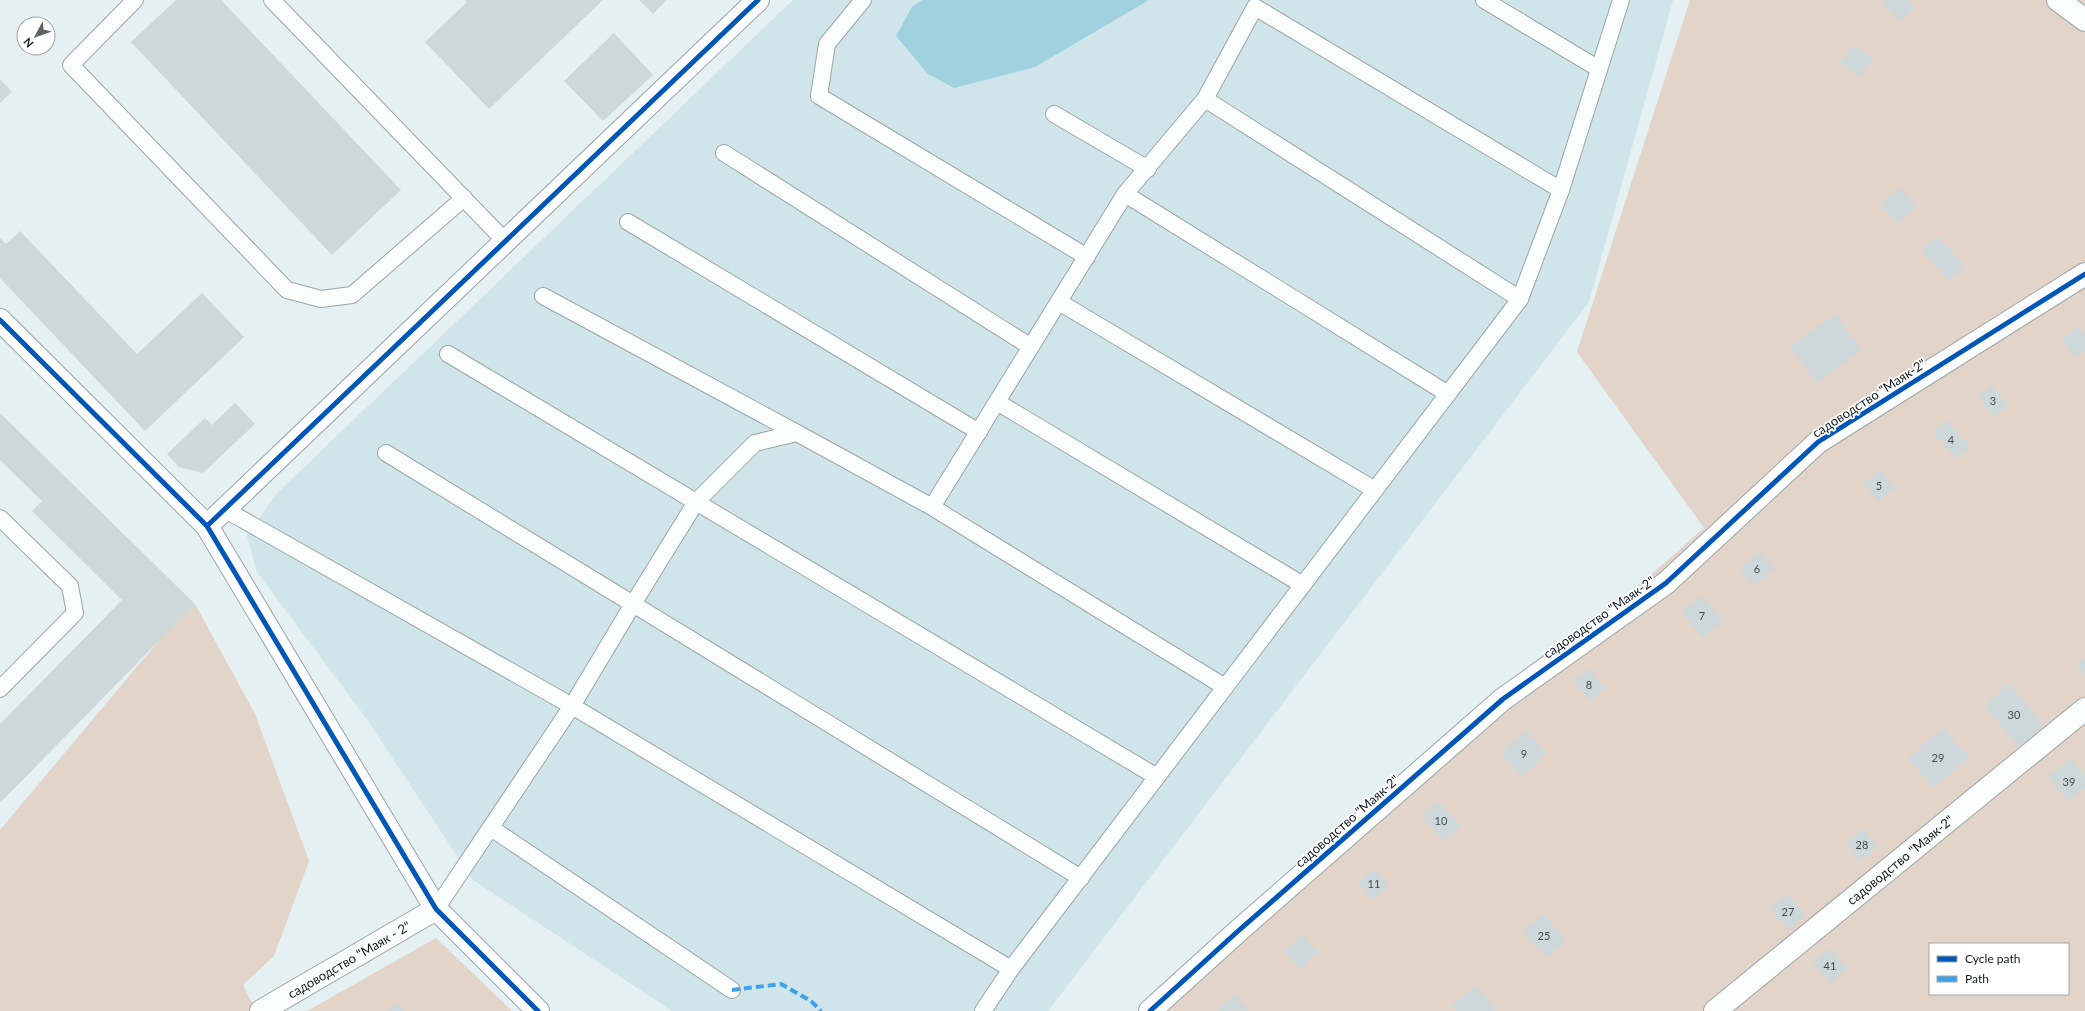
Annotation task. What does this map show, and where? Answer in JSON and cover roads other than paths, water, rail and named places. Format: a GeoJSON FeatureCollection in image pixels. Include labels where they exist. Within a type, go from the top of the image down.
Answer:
{"type":"FeatureCollection","features":[{"type":"Feature","properties":{"kind":"street"},"geometry":{"type":"LineString","coordinates":[[206,526],[758,0]]}},
{"type":"Feature","properties":{"kind":"street"},"geometry":{"type":"LineString","coordinates":[[2058,0],[2085,20]]}},
{"type":"Feature","properties":{"kind":"street","name":"садоводство \"Маяк-2\""},"geometry":{"type":"LineString","coordinates":[[1150,1011],[1503,699],[1666,583],[1818,442],[2085,274]]}},
{"type":"Feature","properties":{"kind":"street"},"geometry":{"type":"LineString","coordinates":[[0,320],[206,526],[436,909],[538,1011]]}},
{"type":"Feature","properties":{"kind":"street","name":"садоводство \"Маяк-2\""},"geometry":{"type":"LineString","coordinates":[[1716,1011],[2085,709]]}},
{"type":"Feature","properties":{"kind":"street","name":"садоводство \"Маяк - 2\""},"geometry":{"type":"LineString","coordinates":[[261,1011],[436,909]]}},
{"type":"Feature","properties":{"kind":"lane"},"geometry":{"type":"LineString","coordinates":[[135,0],[71,65],[287,290],[321,299],[352,295],[464,198]]}},
{"type":"Feature","properties":{"kind":"lane"},"geometry":{"type":"LineString","coordinates":[[272,0],[505,241]]}},
{"type":"Feature","properties":{"kind":"lane"},"geometry":{"type":"LineString","coordinates":[[863,0],[828,44],[820,96],[1087,257]]}},
{"type":"Feature","properties":{"kind":"lane"},"geometry":{"type":"LineString","coordinates":[[1484,0],[1599,69]]}},
{"type":"Feature","properties":{"kind":"lane"},"geometry":{"type":"LineString","coordinates":[[983,1011],[1012,969],[1520,299],[1561,190],[1621,0]]}},
{"type":"Feature","properties":{"kind":"lane"},"geometry":{"type":"LineString","coordinates":[[932,508],[1125,194],[1148,169],[1205,99],[1255,7],[1561,190]]}},
{"type":"Feature","properties":{"kind":"lane"},"geometry":{"type":"LineString","coordinates":[[1205,99],[1520,299]]}},
{"type":"Feature","properties":{"kind":"lane"},"geometry":{"type":"LineString","coordinates":[[1054,114],[1148,169]]}},
{"type":"Feature","properties":{"kind":"lane"},"geometry":{"type":"LineString","coordinates":[[724,153],[1031,347]]}},
{"type":"Feature","properties":{"kind":"lane"},"geometry":{"type":"LineString","coordinates":[[1125,194],[1448,394]]}},
{"type":"Feature","properties":{"kind":"lane"},"geometry":{"type":"LineString","coordinates":[[628,222],[979,432]]}},
{"type":"Feature","properties":{"kind":"lane"},"geometry":{"type":"LineString","coordinates":[[544,296],[932,508],[1225,687]]}},
{"type":"Feature","properties":{"kind":"lane"},"geometry":{"type":"LineString","coordinates":[[1059,302],[1375,490]]}},
{"type":"Feature","properties":{"kind":"lane"},"geometry":{"type":"LineString","coordinates":[[448,354],[1157,777]]}},
{"type":"Feature","properties":{"kind":"lane"},"geometry":{"type":"LineString","coordinates":[[997,402],[1303,585]]}},
{"type":"Feature","properties":{"kind":"lane"},"geometry":{"type":"LineString","coordinates":[[436,909],[572,706],[696,502],[755,444],[797,433]]}},
{"type":"Feature","properties":{"kind":"lane"},"geometry":{"type":"LineString","coordinates":[[386,453],[1081,878]]}},
{"type":"Feature","properties":{"kind":"lane"},"geometry":{"type":"LineString","coordinates":[[224,509],[572,706],[1012,969]]}},
{"type":"Feature","properties":{"kind":"lane"},"geometry":{"type":"LineString","coordinates":[[0,518],[70,586],[76,613],[0,689]]}},
{"type":"Feature","properties":{"kind":"lane"},"geometry":{"type":"LineString","coordinates":[[491,828],[732,990]]}},
{"type":"Feature","properties":{"kind":"water"},"geometry":{"type":"Polygon","coordinates":[[[922,0],[1149,0],[1035,67],[954,88],[928,74],[896,36],[912,7],[922,0]]]}}]}
